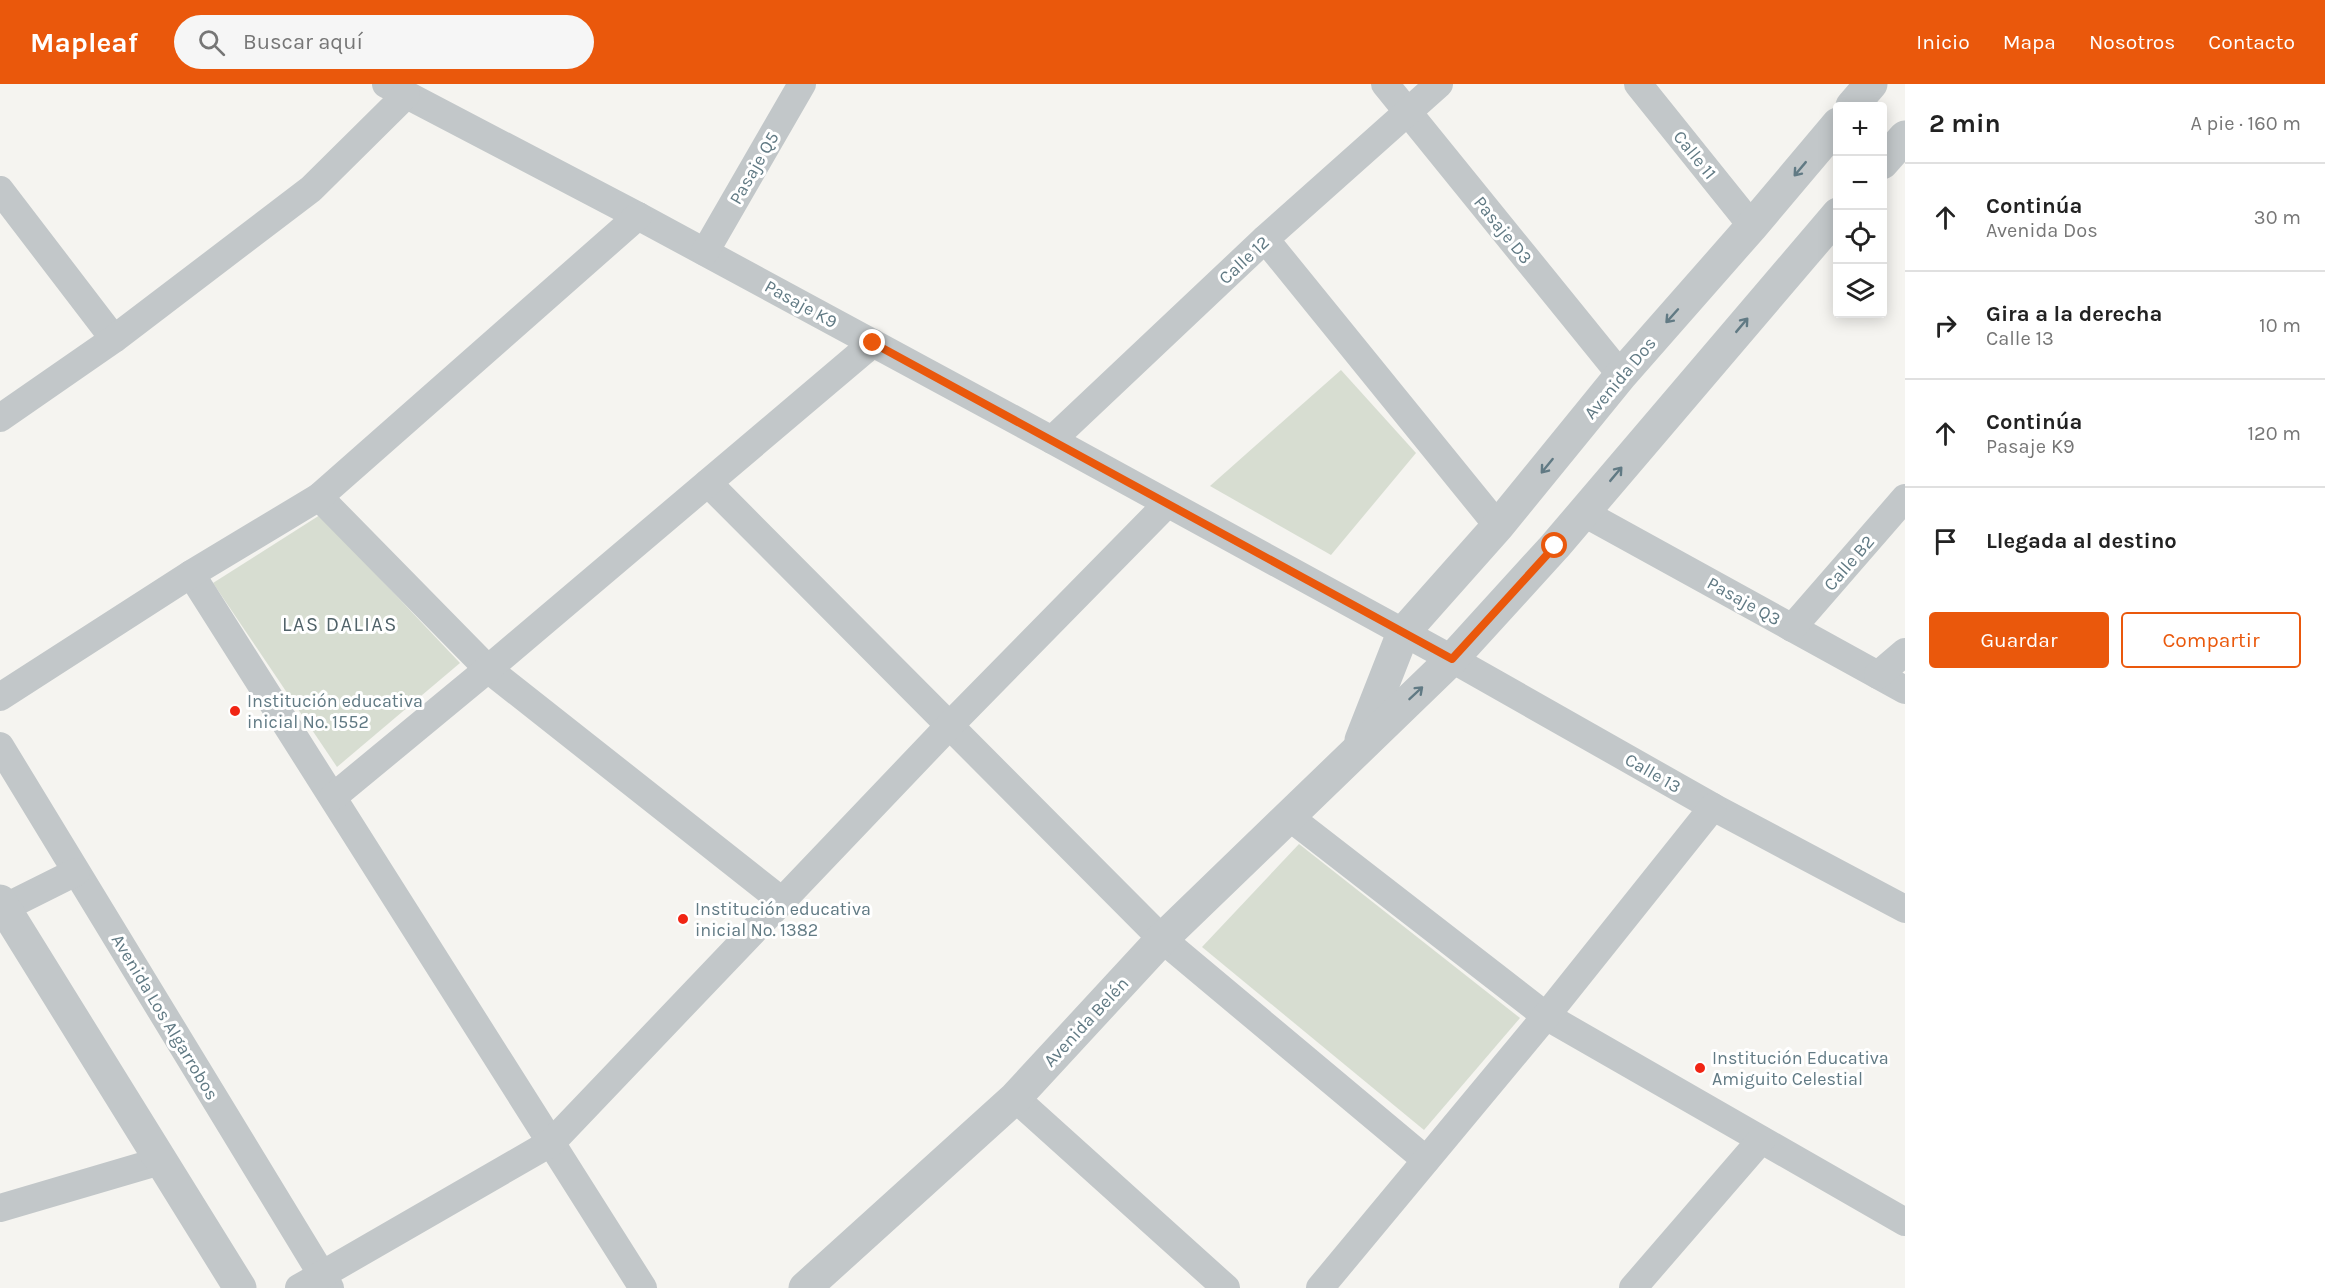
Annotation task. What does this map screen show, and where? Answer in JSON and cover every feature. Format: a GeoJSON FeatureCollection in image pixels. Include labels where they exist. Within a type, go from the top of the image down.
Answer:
{"type":"FeatureCollection","features":[{"type":"Feature","properties":{"kind":"street","name":"Pasaje Q5"},"geometry":{"type":"LineString","coordinates":[[705,252],[802,84]]}},
{"type":"Feature","properties":{"kind":"street","name":"Pasaje D3"},"geometry":{"type":"LineString","coordinates":[[1386,84],[1621,375]]}},
{"type":"Feature","properties":{"kind":"street","name":"Calle 12"},"geometry":{"type":"LineString","coordinates":[[1052,440],[1266,239],[1439,84]]}},
{"type":"Feature","properties":{"kind":"street","name":"Calle 11"},"geometry":{"type":"LineString","coordinates":[[1638,84],[1752,226]]}},
{"type":"Feature","properties":{"kind":"street"},"geometry":{"type":"LineString","coordinates":[[1855,102],[1871,84]]}},
{"type":"Feature","properties":{"kind":"street","name":"Pasaje K9"},"geometry":{"type":"LineString","coordinates":[[396,90],[705,252],[1403,633]]}},
{"type":"Feature","properties":{"kind":"street"},"geometry":{"type":"LineString","coordinates":[[0,418],[114,339],[311,189],[396,90]]}},
{"type":"Feature","properties":{"kind":"street","name":"Avenida Dos"},"geometry":{"type":"LineString","coordinates":[[1403,633],[1498,526],[1621,375],[1833,130]]}},
{"type":"Feature","properties":{"kind":"street"},"geometry":{"type":"LineString","coordinates":[[1887,157],[1905,137]]}},
{"type":"Feature","properties":{"kind":"street"},"geometry":{"type":"LineString","coordinates":[[0,190],[114,339]]}},
{"type":"Feature","properties":{"kind":"street"},"geometry":{"type":"LineString","coordinates":[[0,697],[191,574],[319,497],[638,216]]}},
{"type":"Feature","properties":{"kind":"street"},"geometry":{"type":"LineString","coordinates":[[1452,659],[1584,513],[1833,220]]}},
{"type":"Feature","properties":{"kind":"street"},"geometry":{"type":"LineString","coordinates":[[1266,239],[1498,526]]}},
{"type":"Feature","properties":{"kind":"street"},"geometry":{"type":"LineString","coordinates":[[333,796],[488,669],[873,343]]}},
{"type":"Feature","properties":{"kind":"street"},"geometry":{"type":"LineString","coordinates":[[708,483],[1162,939],[1426,1160]]}},
{"type":"Feature","properties":{"kind":"street"},"geometry":{"type":"LineString","coordinates":[[319,497],[488,669],[782,901]]}},
{"type":"Feature","properties":{"kind":"street","name":"Calle B2"},"geometry":{"type":"LineString","coordinates":[[1792,628],[1905,498]]}},
{"type":"Feature","properties":{"kind":"street"},"geometry":{"type":"LineString","coordinates":[[317,1284],[552,1142],[949,726],[1167,504]]}},
{"type":"Feature","properties":{"kind":"street","name":"Pasaje Q3"},"geometry":{"type":"LineString","coordinates":[[1584,513],[1905,690]]}},
{"type":"Feature","properties":{"kind":"street"},"geometry":{"type":"LineString","coordinates":[[191,574],[643,1288]]}},
{"type":"Feature","properties":{"kind":"street","name":"Calle 13"},"geometry":{"type":"LineString","coordinates":[[1403,633],[1713,807],[1905,909]]}},
{"type":"Feature","properties":{"kind":"street","name":"Avenida Belén"},"geometry":{"type":"LineString","coordinates":[[1358,747],[1403,633]]}},
{"type":"Feature","properties":{"kind":"street"},"geometry":{"type":"LineString","coordinates":[[1878,675],[1905,652]]}},
{"type":"Feature","properties":{"kind":"street","name":"Avenida Belén"},"geometry":{"type":"LineString","coordinates":[[805,1288],[1015,1098],[1162,939],[1358,747],[1452,659]]}},
{"type":"Feature","properties":{"kind":"street","name":"Avenida Los Algarrobos"},"geometry":{"type":"LineString","coordinates":[[0,746],[317,1284]]}},
{"type":"Feature","properties":{"kind":"street"},"geometry":{"type":"LineString","coordinates":[[1320,1288],[1546,1016],[1713,807]]}},
{"type":"Feature","properties":{"kind":"street"},"geometry":{"type":"LineString","coordinates":[[1288,816],[1546,1016],[1905,1222]]}},
{"type":"Feature","properties":{"kind":"street"},"geometry":{"type":"LineString","coordinates":[[76,872],[2,907],[240,1288]]}},
{"type":"Feature","properties":{"kind":"street"},"geometry":{"type":"LineString","coordinates":[[1015,1098],[1226,1288]]}},
{"type":"Feature","properties":{"kind":"street"},"geometry":{"type":"LineString","coordinates":[[1632,1288],[1761,1140]]}},
{"type":"Feature","properties":{"kind":"street"},"geometry":{"type":"LineString","coordinates":[[0,1208],[160,1161]]}},
{"type":"Feature","properties":{"kind":"shaded area"},"geometry":{"type":"Polygon","coordinates":[[[1341,370],[1416,453],[1331,555],[1210,486],[1341,370]]]}},
{"type":"Feature","properties":{"kind":"shaded area"},"geometry":{"type":"Polygon","coordinates":[[[320,515],[460,663],[337,767],[213,583],[320,515]]]}},
{"type":"Feature","properties":{"kind":"shaded area"},"geometry":{"type":"Polygon","coordinates":[[[1299,844],[1520,1018],[1424,1130],[1202,947],[1299,844]]]}},
{"type":"Feature","properties":{"kind":"place","name":"Institución educativa inicial No. 1552"},"geometry":{"type":"Point","coordinates":[235,711]}},
{"type":"Feature","properties":{"kind":"place","name":"Institución educativa inicial No. 1382"},"geometry":{"type":"Point","coordinates":[683,919]}},
{"type":"Feature","properties":{"kind":"place","name":"Institución Educativa Amiguito Celestial"},"geometry":{"type":"Point","coordinates":[1700,1068]}},
{"type":"Feature","properties":{"kind":"district","name":"LAS DALIAS"},"geometry":{"type":"Point","coordinates":[340,624]}},
{"type":"Feature","properties":{"kind":"route"},"geometry":{"type":"LineString","coordinates":[[873,343],[1452,659],[1555,546]]}}]}
